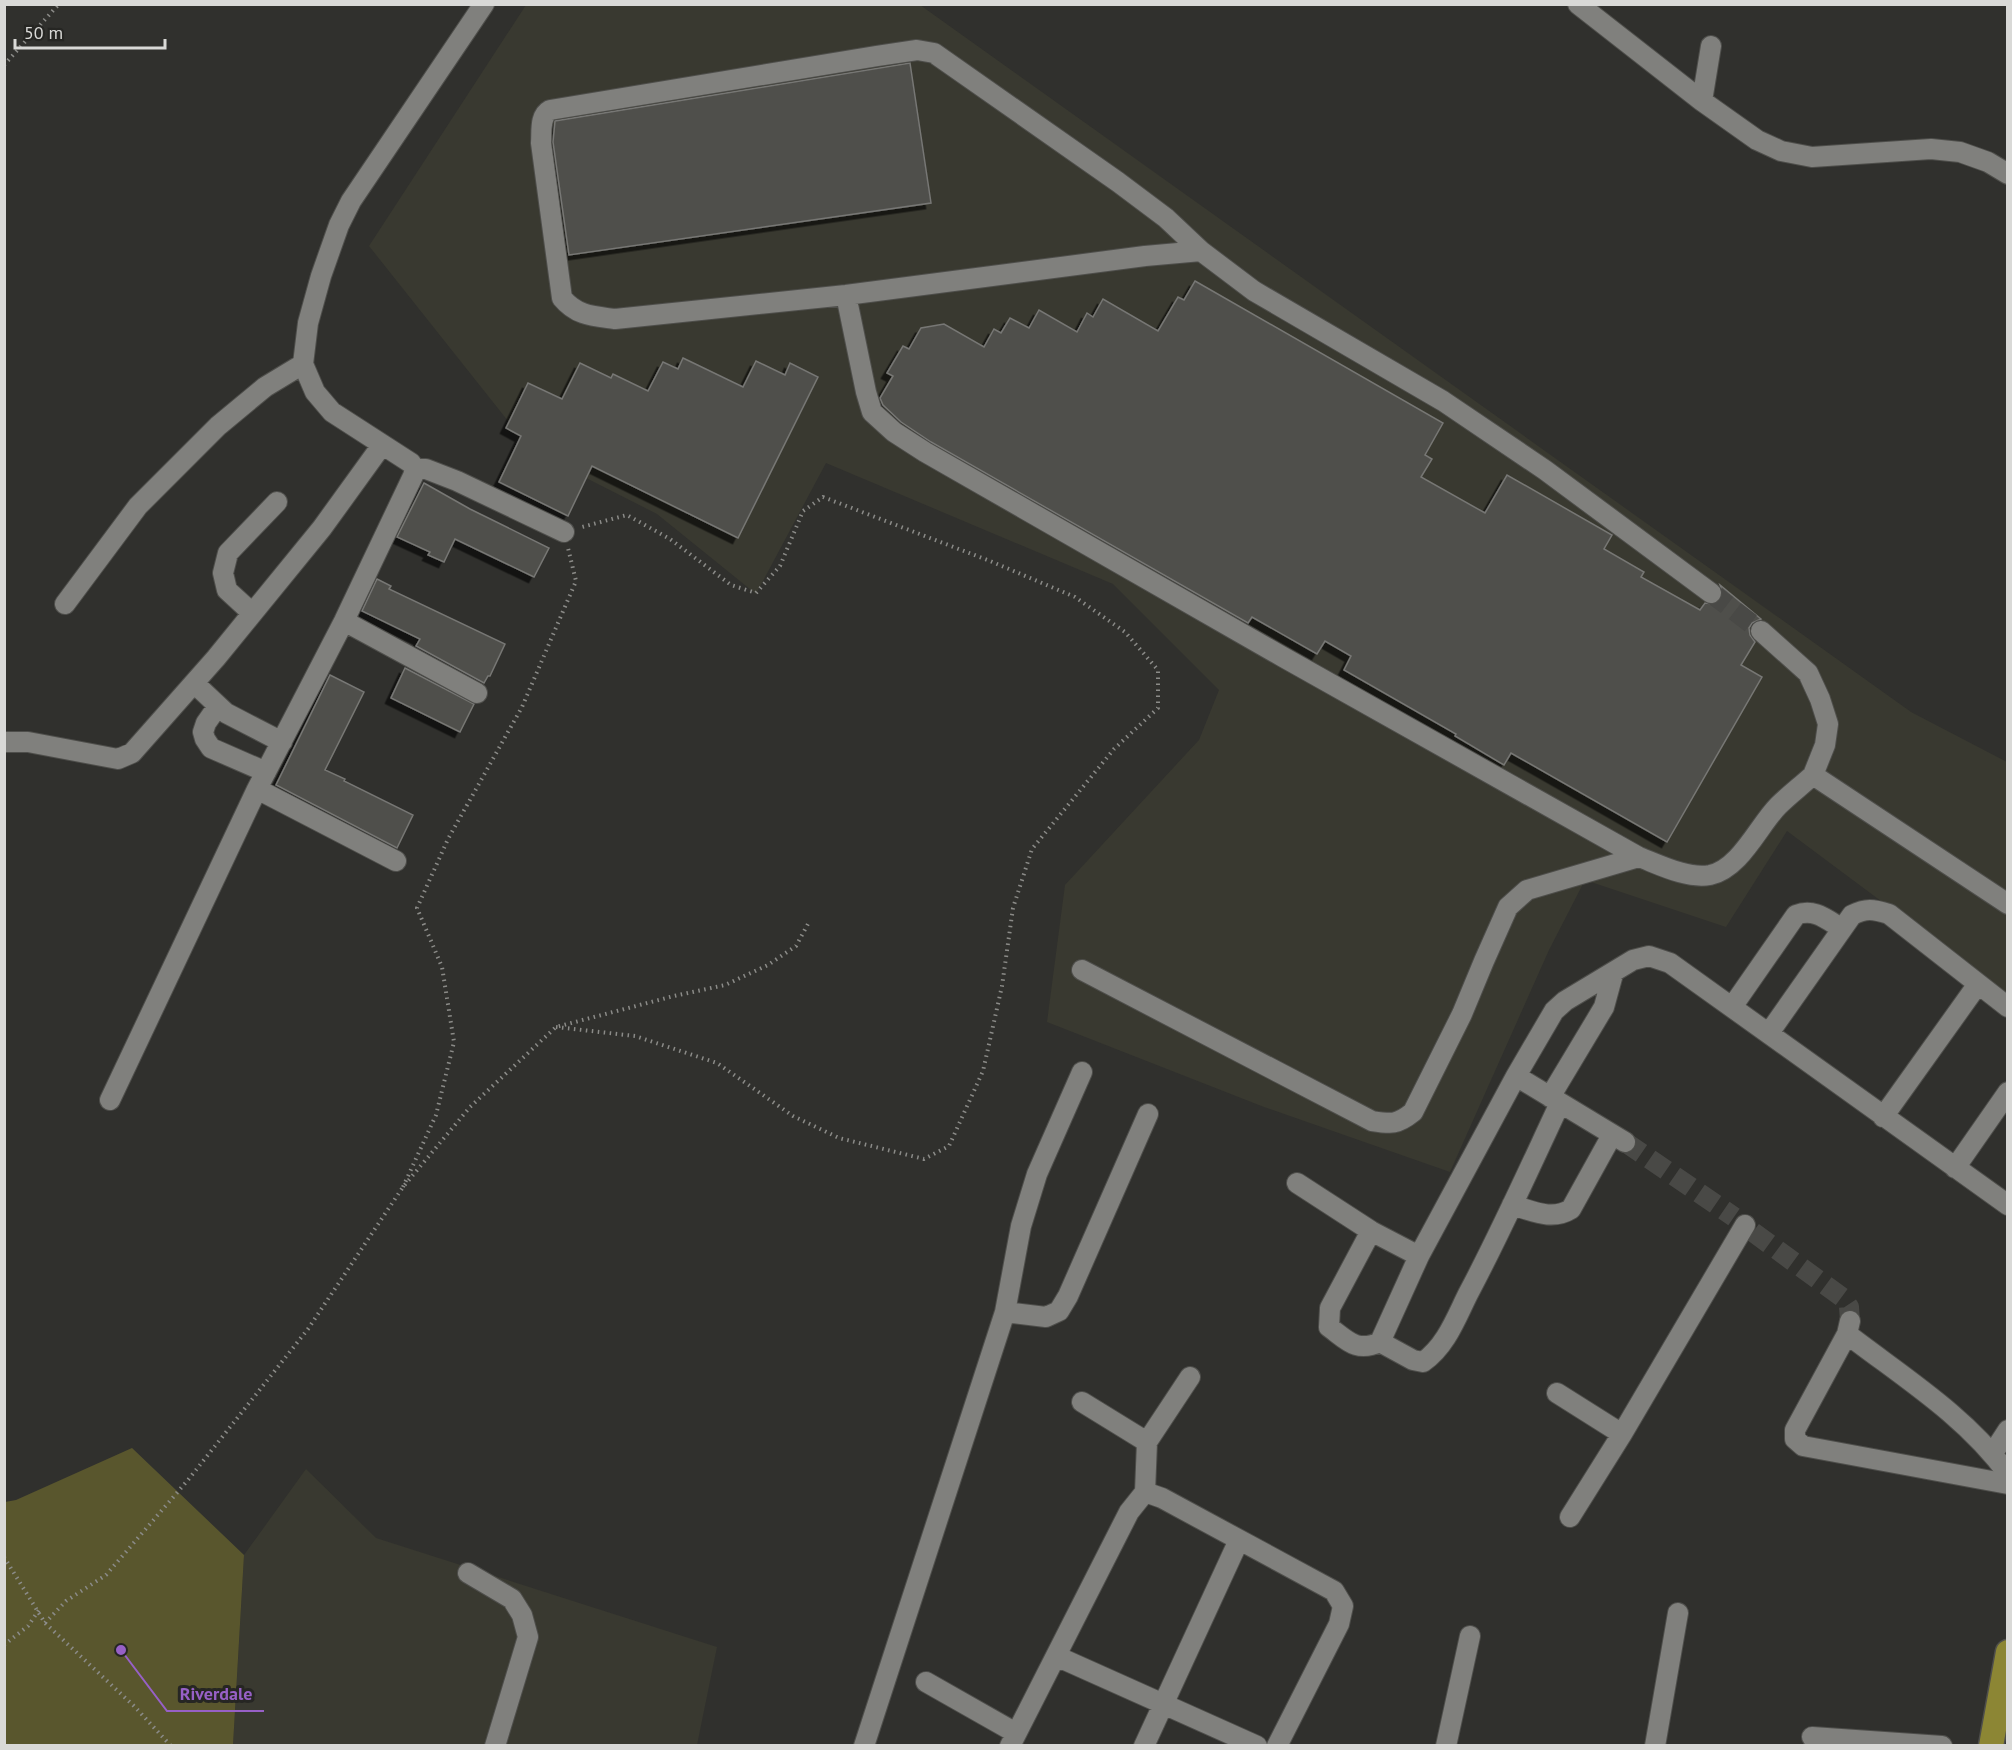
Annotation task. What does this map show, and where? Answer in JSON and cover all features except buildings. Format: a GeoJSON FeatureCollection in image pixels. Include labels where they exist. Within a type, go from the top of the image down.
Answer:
{"type":"FeatureCollection","features":[{"type":"Feature","properties":{"kind":"main road"},"geometry":{"type":"LineString","coordinates":[[1991,1746],[2007,1652]]}},
{"type":"Feature","properties":{"kind":"street"},"geometry":{"type":"LineString","coordinates":[[110,1100],[262,780],[344,621],[413,476],[415,469],[411,463],[332,412],[315,392],[303,364],[308,323],[321,276],[339,225],[351,201],[484,4]]}},
{"type":"Feature","properties":{"kind":"street"},"geometry":{"type":"LineString","coordinates":[[1578,4],[1702,101],[1757,140],[1781,151],[1812,157],[1931,149],[1960,152],[1988,162],[2007,174]]}},
{"type":"Feature","properties":{"kind":"street"},"geometry":{"type":"LineString","coordinates":[[1702,101],[1712,46]]}},
{"type":"Feature","properties":{"kind":"street"},"geometry":{"type":"LineString","coordinates":[[1201,251],[1145,256],[846,295],[615,319],[586,315],[570,308],[562,298],[541,143],[543,118],[545,112],[550,110],[917,50],[934,53],[1134,194],[1166,218],[1201,251],[1254,291],[1443,401],[1545,470],[1711,593]]}},
{"type":"Feature","properties":{"kind":"street"},"geometry":{"type":"LineString","coordinates":[[846,295],[872,412],[894,432],[935,458],[1283,657],[1639,857],[1687,873],[1711,875],[1728,866],[1747,848],[1776,808],[1813,775],[1825,745],[1828,724],[1820,699],[1808,673],[1761,631]]}},
{"type":"Feature","properties":{"kind":"street"},"geometry":{"type":"LineString","coordinates":[[65,604],[138,506],[226,420],[265,387],[303,364]]}},
{"type":"Feature","properties":{"kind":"street"},"geometry":{"type":"LineString","coordinates":[[4,742],[28,742],[117,759],[132,753],[194,683],[322,528],[382,445]]}},
{"type":"Feature","properties":{"kind":"street"},"geometry":{"type":"LineString","coordinates":[[415,469],[426,469],[458,481],[564,532]]}},
{"type":"Feature","properties":{"kind":"street"},"geometry":{"type":"LineString","coordinates":[[252,613],[227,590],[223,573],[228,554],[277,502]]}},
{"type":"Feature","properties":{"kind":"street"},"geometry":{"type":"LineString","coordinates":[[344,621],[477,693]]}},
{"type":"Feature","properties":{"kind":"street"},"geometry":{"type":"LineString","coordinates":[[194,683],[226,713],[282,742]]}},
{"type":"Feature","properties":{"kind":"street"},"geometry":{"type":"LineString","coordinates":[[218,706],[206,723],[203,732],[211,748],[396,861]]}},
{"type":"Feature","properties":{"kind":"street"},"geometry":{"type":"LineString","coordinates":[[1813,775],[2007,904]]}},
{"type":"Feature","properties":{"kind":"street"},"geometry":{"type":"LineString","coordinates":[[1082,970],[1372,1121],[1389,1124],[1401,1121],[1413,1112],[1462,1014],[1509,907],[1527,890],[1639,857]]}},
{"type":"Feature","properties":{"kind":"street"},"geometry":{"type":"LineString","coordinates":[[1769,1033],[1851,915],[1872,908],[1888,914],[2007,1007]]}},
{"type":"Feature","properties":{"kind":"street"},"geometry":{"type":"LineString","coordinates":[[1732,1007],[1796,915],[1805,911],[1815,913],[1841,928]]}},
{"type":"Feature","properties":{"kind":"street"},"geometry":{"type":"LineString","coordinates":[[1371,1231],[1330,1308],[1329,1327],[1352,1345],[1372,1346],[1380,1342],[1419,1256],[1516,1076],[1554,1011],[1565,1001],[1633,960],[1649,956],[1670,963],[2007,1205]]}},
{"type":"Feature","properties":{"kind":"street"},"geometry":{"type":"LineString","coordinates":[[1380,1342],[1413,1360],[1423,1362],[1435,1354],[1444,1341],[1512,1205],[1555,1100],[1604,1007],[1613,974]]}},
{"type":"Feature","properties":{"kind":"street"},"geometry":{"type":"LineString","coordinates":[[1884,1117],[1978,984]]}},
{"type":"Feature","properties":{"kind":"street"},"geometry":{"type":"LineString","coordinates":[[864,1746],[1005,1312],[1022,1226],[1037,1174],[1082,1072]]}},
{"type":"Feature","properties":{"kind":"street"},"geometry":{"type":"LineString","coordinates":[[1512,1205],[1548,1215],[1563,1214],[1571,1209],[1618,1139],[1516,1076]]}},
{"type":"Feature","properties":{"kind":"street"},"geometry":{"type":"LineString","coordinates":[[1954,1168],[2007,1092]]}},
{"type":"Feature","properties":{"kind":"street"},"geometry":{"type":"LineString","coordinates":[[1005,1312],[1046,1317],[1059,1311],[1068,1296],[1149,1114]]}},
{"type":"Feature","properties":{"kind":"street"},"geometry":{"type":"LineString","coordinates":[[1297,1183],[1371,1231],[1419,1256]]}},
{"type":"Feature","properties":{"kind":"street"},"geometry":{"type":"LineString","coordinates":[[1570,1517],[1622,1434],[1744,1224]]}},
{"type":"Feature","properties":{"kind":"street"},"geometry":{"type":"LineString","coordinates":[[2007,1474],[1993,1454],[1961,1423],[1849,1327],[1795,1430],[1795,1439],[1803,1446],[2007,1484]]}},
{"type":"Feature","properties":{"kind":"street"},"geometry":{"type":"LineString","coordinates":[[926,1682],[1013,1739],[1129,1512],[1145,1492],[1147,1442],[1190,1377]]}},
{"type":"Feature","properties":{"kind":"street"},"geometry":{"type":"LineString","coordinates":[[1557,1393],[1622,1434]]}},
{"type":"Feature","properties":{"kind":"street"},"geometry":{"type":"LineString","coordinates":[[1082,1402],[1147,1442]]}},
{"type":"Feature","properties":{"kind":"street"},"geometry":{"type":"LineString","coordinates":[[1993,1454],[2007,1431]]}},
{"type":"Feature","properties":{"kind":"street"},"geometry":{"type":"LineString","coordinates":[[1145,1492],[1162,1498],[1334,1591],[1343,1606],[1339,1624],[1277,1746]]}},
{"type":"Feature","properties":{"kind":"street"},"geometry":{"type":"LineString","coordinates":[[1144,1746],[1239,1540]]}},
{"type":"Feature","properties":{"kind":"street"},"geometry":{"type":"LineString","coordinates":[[468,1573],[512,1599],[522,1615],[528,1637],[495,1746]]}},
{"type":"Feature","properties":{"kind":"street"},"geometry":{"type":"LineString","coordinates":[[1655,1746],[1678,1613]]}},
{"type":"Feature","properties":{"kind":"street"},"geometry":{"type":"LineString","coordinates":[[1446,1746],[1470,1636]]}},
{"type":"Feature","properties":{"kind":"street"},"geometry":{"type":"LineString","coordinates":[[1056,1656],[1257,1746]]}},
{"type":"Feature","properties":{"kind":"street"},"geometry":{"type":"LineString","coordinates":[[1812,1737],[1942,1746]]}},
{"type":"Feature","properties":{"kind":"path"},"geometry":{"type":"LineString","coordinates":[[4,65],[59,4]]}},
{"type":"Feature","properties":{"kind":"path"},"geometry":{"type":"LineString","coordinates":[[403,1187],[436,1115],[454,1042],[442,967],[417,908],[448,839],[522,707],[576,581],[564,532],[627,515],[670,539],[731,585],[756,594],[780,566],[803,511],[823,497],[957,548],[1075,597],[1125,632],[1158,670],[1158,708],[1114,749],[1032,849],[1013,908],[1002,986],[983,1071],[949,1146],[924,1159],[838,1138],[793,1116],[717,1063],[635,1036],[556,1027]]}},
{"type":"Feature","properties":{"kind":"path"},"geometry":{"type":"LineString","coordinates":[[45,1623],[66,1601],[106,1575],[188,1480],[308,1329],[403,1187],[470,1107],[556,1027],[725,985],[768,965],[796,946],[809,922]]}},
{"type":"Feature","properties":{"kind":"path"},"geometry":{"type":"LineString","coordinates":[[4,1557],[45,1623],[135,1707],[171,1746]]}},
{"type":"Feature","properties":{"kind":"path"},"geometry":{"type":"LineString","coordinates":[[4,1645],[28,1626],[39,1610]]}},
{"type":"Feature","properties":{"kind":"shaded area"},"geometry":{"type":"Polygon","coordinates":[[[526,5],[920,5],[1911,712],[2007,762],[2007,995],[1787,831],[1726,927],[1585,880],[1549,950],[1450,1172],[1264,1107],[1047,1022],[1065,885],[1199,740],[1219,690],[1113,584],[826,463],[756,594],[657,514],[531,450],[369,246],[526,5]]]}},
{"type":"Feature","properties":{"kind":"shaded area"},"geometry":{"type":"Polygon","coordinates":[[[132,1448],[244,1555],[233,1745],[5,1745],[5,1502],[16,1500],[132,1448]]]}},
{"type":"Feature","properties":{"kind":"shaded area"},"geometry":{"type":"Polygon","coordinates":[[[306,1469],[376,1538],[717,1647],[697,1745],[233,1746],[244,1555],[306,1469]]]}},
{"type":"Feature","properties":{"kind":"tunnel"},"geometry":{"type":"LineString","coordinates":[[1711,593],[1761,631]]}},
{"type":"Feature","properties":{"kind":"tunnel"},"geometry":{"type":"LineString","coordinates":[[1625,1142],[1734,1217]]}},
{"type":"Feature","properties":{"kind":"tunnel"},"geometry":{"type":"LineString","coordinates":[[1753,1232],[1843,1298],[1849,1307],[1850,1321]]}},
{"type":"Feature","properties":{"kind":"place","name":"Riverdale"},"geometry":{"type":"Point","coordinates":[121,1650]}}]}
